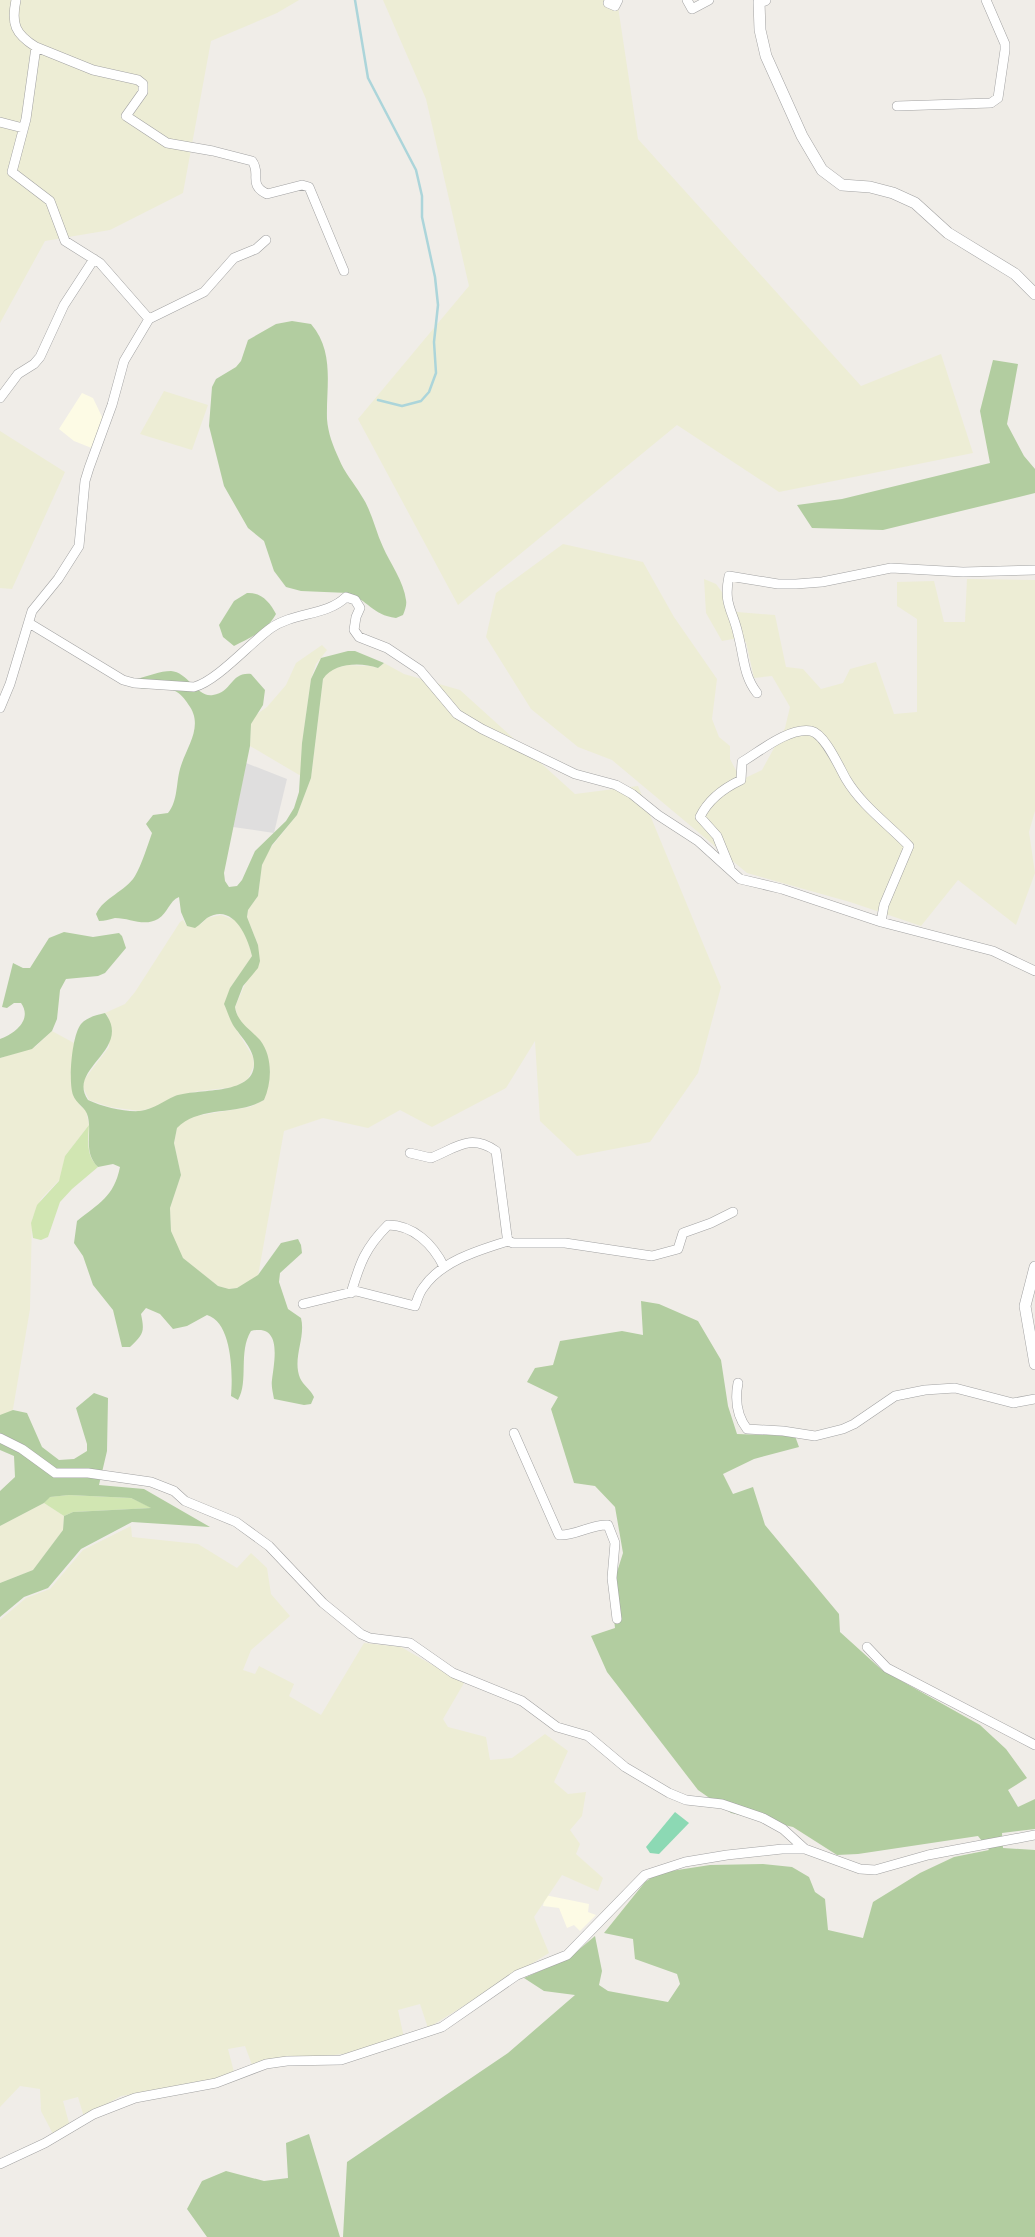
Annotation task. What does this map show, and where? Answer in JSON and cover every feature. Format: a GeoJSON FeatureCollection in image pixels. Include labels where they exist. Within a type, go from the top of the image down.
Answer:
{"type":"FeatureCollection","features":[{"type":"Feature","properties":{"kind":"street"},"geometry":{"type":"LineString","coordinates":[[16,0],[12,22],[23,39],[36,47],[92,70],[138,80],[143,84],[143,92],[126,116],[167,142],[252,161],[256,168],[255,183],[267,194],[302,185],[309,187],[344,271]]}},
{"type":"Feature","properties":{"kind":"street"},"geometry":{"type":"LineString","coordinates":[[608,3],[615,6],[618,0]]}},
{"type":"Feature","properties":{"kind":"street"},"geometry":{"type":"LineString","coordinates":[[687,0],[692,9],[709,0]]}},
{"type":"Feature","properties":{"kind":"street"},"geometry":{"type":"LineString","coordinates":[[760,0],[760,30],[766,56],[802,136],[822,170],[842,185],[870,188],[893,194],[915,203],[948,233],[1016,274],[1035,294]]}},
{"type":"Feature","properties":{"kind":"street"},"geometry":{"type":"LineString","coordinates":[[897,106],[991,103],[998,98],[1005,50],[986,0]]}},
{"type":"Feature","properties":{"kind":"street"},"geometry":{"type":"LineString","coordinates":[[36,47],[23,128],[12,172],[50,201],[65,242],[100,263],[149,319]]}},
{"type":"Feature","properties":{"kind":"street"},"geometry":{"type":"LineString","coordinates":[[0,122],[23,128]]}},
{"type":"Feature","properties":{"kind":"street"},"geometry":{"type":"LineString","coordinates":[[0,708],[10,684],[32,612],[58,579],[79,546],[88,468],[112,405],[124,361],[149,319],[204,292],[234,258],[256,249],[266,240]]}},
{"type":"Feature","properties":{"kind":"street"},"geometry":{"type":"LineString","coordinates":[[0,398],[18,374],[34,364],[40,357],[64,305],[94,259]]}},
{"type":"Feature","properties":{"kind":"street"},"geometry":{"type":"LineString","coordinates":[[757,693],[746,675],[738,632],[728,605],[728,576],[778,584],[796,584],[822,582],[892,568],[963,572],[1035,570]]}},
{"type":"Feature","properties":{"kind":"street"},"geometry":{"type":"LineString","coordinates":[[29,623],[123,680],[134,683],[194,687],[215,676],[271,628],[285,620],[332,607],[346,597],[355,600],[360,608],[354,630],[360,637],[387,648],[420,670],[457,714],[482,729],[575,774],[616,785],[632,794],[698,841],[740,879],[782,889],[881,922],[993,950],[1035,971]]}},
{"type":"Feature","properties":{"kind":"street"},"geometry":{"type":"LineString","coordinates":[[732,872],[717,836],[700,817],[704,809],[730,785],[741,780],[742,762],[779,740],[803,731],[811,731],[818,734],[838,762],[850,785],[868,808],[909,846],[884,905],[881,922]]}},
{"type":"Feature","properties":{"kind":"street"},"geometry":{"type":"LineString","coordinates":[[410,1153],[431,1158],[451,1147],[476,1141],[486,1144],[496,1151],[502,1182],[502,1212],[508,1241]]}},
{"type":"Feature","properties":{"kind":"street"},"geometry":{"type":"LineString","coordinates":[[303,1304],[356,1292],[415,1306],[423,1288],[444,1267],[486,1248],[508,1241],[565,1243],[652,1256],[678,1249],[683,1234],[732,1212]]}},
{"type":"Feature","properties":{"kind":"street"},"geometry":{"type":"LineString","coordinates":[[351,1293],[358,1270],[371,1242],[388,1225],[402,1225],[424,1239],[440,1256],[444,1267]]}},
{"type":"Feature","properties":{"kind":"street"},"geometry":{"type":"LineString","coordinates":[[1035,1267],[1025,1306],[1035,1364]]}},
{"type":"Feature","properties":{"kind":"street"},"geometry":{"type":"LineString","coordinates":[[738,1383],[736,1392],[739,1416],[748,1429],[783,1430],[807,1436],[843,1429],[895,1396],[925,1390],[955,1388],[1013,1403],[1035,1399]]}},
{"type":"Feature","properties":{"kind":"street"},"geometry":{"type":"LineString","coordinates":[[514,1434],[559,1535],[568,1535],[593,1527],[608,1525],[615,1543],[612,1578],[617,1619]]}},
{"type":"Feature","properties":{"kind":"street"},"geometry":{"type":"LineString","coordinates":[[0,1438],[22,1449],[55,1473],[88,1473],[151,1482],[174,1491],[185,1501],[236,1522],[269,1546],[323,1603],[361,1634],[370,1638],[410,1643],[453,1673],[473,1679],[522,1701],[557,1727],[588,1736],[625,1767],[669,1794],[686,1800],[722,1804],[764,1818],[783,1829],[805,1849]]}},
{"type":"Feature","properties":{"kind":"street"},"geometry":{"type":"LineString","coordinates":[[867,1647],[887,1668],[1035,1745]]}},
{"type":"Feature","properties":{"kind":"street"},"geometry":{"type":"LineString","coordinates":[[0,2164],[45,2143],[94,2114],[135,2098],[216,2083],[266,2064],[286,2061],[341,2060],[442,2026],[517,1975],[567,1955],[645,1876],[659,1869],[727,1855],[782,1849],[805,1849],[860,1869],[875,1870],[928,1855],[1035,1836]]}},
{"type":"Feature","properties":{"kind":"shaded area"},"geometry":{"type":"Polygon","coordinates":[[[82,393],[93,398],[104,421],[94,449],[74,441],[59,429],[82,393]]]}},
{"type":"Feature","properties":{"kind":"shaded area"},"geometry":{"type":"Polygon","coordinates":[[[246,763],[287,779],[274,833],[233,827],[246,763]]]}},
{"type":"Feature","properties":{"kind":"shaded area"},"geometry":{"type":"Polygon","coordinates":[[[545,1895],[589,1904],[588,1912],[596,1915],[580,1931],[574,1925],[567,1928],[559,1908],[543,1906],[545,1895]]]}},
{"type":"Feature","properties":{"kind":"green space"},"geometry":{"type":"Polygon","coordinates":[[[0,0],[299,0],[277,13],[211,41],[183,193],[110,230],[45,241],[0,323],[0,0]]]}},
{"type":"Feature","properties":{"kind":"green space"},"geometry":{"type":"Polygon","coordinates":[[[383,0],[617,0],[638,139],[861,386],[941,354],[973,453],[779,492],[677,425],[458,605],[358,419],[469,286],[426,99],[383,0]]]}},
{"type":"Feature","properties":{"kind":"green space"},"geometry":{"type":"Polygon","coordinates":[[[292,321],[311,324],[319,335],[323,346],[328,370],[327,419],[330,434],[341,464],[365,501],[383,547],[403,586],[406,606],[403,615],[396,618],[381,614],[361,599],[348,593],[301,591],[286,587],[274,571],[264,541],[248,528],[224,486],[209,426],[212,387],[216,379],[236,367],[241,361],[248,340],[276,324],[292,321]]]}},
{"type":"Feature","properties":{"kind":"green space"},"geometry":{"type":"Polygon","coordinates":[[[993,360],[1018,364],[1007,424],[1024,456],[1035,469],[1035,493],[883,530],[812,528],[797,505],[842,499],[990,463],[980,411],[993,360]]]}},
{"type":"Feature","properties":{"kind":"green space"},"geometry":{"type":"Polygon","coordinates":[[[164,391],[208,405],[192,450],[140,434],[164,391]]]}},
{"type":"Feature","properties":{"kind":"green space"},"geometry":{"type":"Polygon","coordinates":[[[0,431],[65,472],[12,589],[0,588],[0,431]]]}},
{"type":"Feature","properties":{"kind":"green space"},"geometry":{"type":"Polygon","coordinates":[[[563,544],[643,562],[674,617],[717,679],[712,719],[719,737],[730,746],[730,759],[741,780],[762,770],[785,728],[790,707],[772,676],[754,678],[746,642],[733,639],[722,641],[706,613],[704,579],[716,584],[737,612],[775,615],[786,667],[803,669],[821,689],[843,683],[850,669],[876,662],[894,714],[917,712],[917,619],[897,606],[897,582],[934,581],[944,622],[965,622],[967,579],[1035,580],[1035,811],[1029,832],[1035,873],[1016,925],[958,880],[921,926],[850,902],[747,873],[612,760],[578,747],[531,709],[486,637],[496,593],[563,544]]]}},
{"type":"Feature","properties":{"kind":"green space"},"geometry":{"type":"Polygon","coordinates":[[[247,593],[261,596],[276,614],[263,629],[234,646],[223,637],[219,625],[234,601],[247,593]]]}},
{"type":"Feature","properties":{"kind":"green space"},"geometry":{"type":"Polygon","coordinates":[[[322,645],[327,650],[316,664],[311,679],[302,743],[301,776],[250,746],[251,724],[253,717],[267,707],[286,685],[296,663],[322,645]]]}},
{"type":"Feature","properties":{"kind":"green space"},"geometry":{"type":"Polygon","coordinates":[[[355,651],[384,663],[378,668],[363,665],[340,667],[323,679],[311,778],[297,815],[272,845],[262,865],[258,896],[248,910],[247,917],[258,945],[260,961],[258,968],[243,986],[235,1007],[238,1017],[260,1040],[267,1054],[270,1078],[267,1093],[264,1100],[253,1105],[207,1113],[186,1121],[177,1128],[174,1143],[181,1175],[170,1208],[171,1231],[183,1258],[218,1286],[229,1289],[237,1288],[258,1275],[281,1243],[298,1239],[301,1245],[302,1253],[280,1273],[279,1282],[288,1309],[301,1318],[302,1333],[297,1363],[298,1370],[301,1381],[314,1397],[311,1404],[304,1405],[274,1399],[272,1382],[274,1346],[272,1338],[268,1333],[261,1330],[251,1331],[247,1339],[243,1384],[238,1400],[231,1396],[231,1363],[226,1338],[222,1328],[207,1315],[187,1326],[173,1329],[160,1314],[146,1308],[141,1314],[142,1333],[130,1347],[122,1347],[113,1310],[93,1285],[83,1256],[74,1243],[77,1221],[110,1193],[120,1167],[113,1164],[98,1167],[93,1161],[89,1149],[88,1117],[73,1095],[71,1069],[73,1048],[81,1024],[89,1018],[105,1013],[111,1026],[111,1038],[85,1078],[84,1089],[88,1100],[120,1110],[145,1110],[175,1096],[234,1086],[244,1082],[251,1075],[254,1059],[247,1044],[233,1025],[224,1004],[230,988],[252,956],[247,940],[238,924],[232,918],[216,914],[207,918],[195,928],[187,926],[181,912],[179,897],[173,901],[164,914],[153,921],[142,922],[115,918],[99,921],[96,914],[104,903],[131,882],[135,876],[152,833],[146,824],[153,815],[168,813],[174,803],[180,769],[195,728],[193,712],[181,695],[166,689],[140,688],[137,679],[158,673],[177,672],[202,693],[213,695],[220,693],[239,676],[251,674],[265,690],[263,705],[251,724],[250,746],[224,873],[225,881],[229,887],[237,886],[242,880],[255,851],[286,821],[294,808],[299,792],[302,743],[311,679],[321,658],[355,651]]]}},
{"type":"Feature","properties":{"kind":"green space"},"geometry":{"type":"Polygon","coordinates":[[[384,663],[404,674],[460,690],[575,794],[638,786],[721,987],[698,1073],[650,1142],[577,1156],[540,1121],[535,1041],[506,1088],[432,1127],[400,1110],[368,1128],[323,1118],[284,1131],[258,1276],[237,1288],[229,1289],[218,1286],[183,1258],[171,1231],[170,1208],[181,1175],[174,1143],[177,1128],[182,1122],[196,1116],[250,1107],[264,1100],[270,1071],[265,1049],[261,1042],[239,1021],[235,1007],[247,980],[258,945],[247,917],[248,910],[258,896],[262,865],[268,851],[297,815],[311,778],[323,679],[333,669],[347,665],[378,668],[384,663]]]}},
{"type":"Feature","properties":{"kind":"green space"},"geometry":{"type":"Polygon","coordinates":[[[221,915],[235,920],[246,934],[252,956],[230,988],[233,1024],[253,1057],[254,1065],[248,1079],[235,1087],[175,1096],[155,1107],[140,1111],[110,1107],[89,1100],[83,1087],[84,1080],[109,1047],[108,1016],[105,1013],[125,1004],[135,992],[180,922],[183,920],[187,926],[201,924],[207,918],[221,915]]]}},
{"type":"Feature","properties":{"kind":"green space"},"geometry":{"type":"Polygon","coordinates":[[[64,932],[93,937],[119,933],[126,948],[105,973],[98,976],[66,979],[60,990],[57,1019],[52,1031],[32,1049],[0,1058],[0,1039],[16,1030],[25,1015],[21,1003],[14,1003],[7,1008],[2,1007],[13,963],[23,968],[30,968],[49,938],[64,932]]]}},
{"type":"Feature","properties":{"kind":"green space"},"geometry":{"type":"Polygon","coordinates":[[[52,1031],[74,1043],[71,1072],[80,1106],[86,1110],[89,1125],[65,1156],[61,1178],[41,1199],[32,1219],[30,1309],[13,1409],[0,1434],[0,1058],[35,1047],[52,1031]]]}},
{"type":"Feature","properties":{"kind":"green space"},"geometry":{"type":"Polygon","coordinates":[[[89,1125],[88,1142],[91,1158],[98,1167],[60,1202],[48,1237],[41,1240],[33,1238],[31,1223],[37,1205],[59,1181],[65,1156],[89,1125]]]}},
{"type":"Feature","properties":{"kind":"green space"},"geometry":{"type":"Polygon","coordinates":[[[641,1301],[659,1304],[698,1321],[721,1360],[728,1406],[737,1434],[795,1436],[799,1447],[754,1459],[723,1474],[733,1494],[753,1487],[765,1525],[839,1614],[840,1632],[882,1670],[980,1725],[1006,1749],[1027,1778],[1008,1790],[1018,1807],[1035,1799],[1035,1829],[1002,1833],[1003,1848],[1035,1850],[1035,2237],[343,2237],[347,2162],[508,2053],[575,1995],[544,1991],[524,1978],[569,1958],[595,1936],[602,1971],[599,1985],[608,1991],[668,2002],[680,1984],[677,1974],[635,1959],[633,1939],[604,1933],[645,1882],[658,1873],[710,1865],[763,1864],[792,1867],[809,1877],[815,1892],[825,1899],[828,1930],[863,1938],[873,1902],[920,1873],[954,1857],[989,1850],[978,1836],[858,1854],[837,1855],[793,1827],[731,1813],[698,1790],[607,1672],[591,1636],[615,1628],[611,1591],[623,1553],[615,1507],[595,1486],[574,1483],[551,1409],[558,1397],[527,1382],[535,1368],[553,1365],[560,1341],[622,1331],[643,1335],[641,1301]]]}},
{"type":"Feature","properties":{"kind":"green space"},"geometry":{"type":"Polygon","coordinates":[[[94,1393],[108,1398],[107,1451],[99,1485],[144,1489],[210,1527],[132,1522],[81,1549],[48,1588],[24,1597],[0,1617],[0,1583],[33,1570],[63,1530],[64,1516],[73,1512],[151,1508],[131,1498],[69,1495],[50,1497],[44,1503],[0,1526],[0,1491],[15,1477],[14,1456],[0,1450],[0,1415],[13,1410],[27,1413],[42,1447],[59,1460],[74,1459],[87,1451],[87,1444],[76,1408],[94,1393]]]}},
{"type":"Feature","properties":{"kind":"green space"},"geometry":{"type":"Polygon","coordinates":[[[69,1495],[131,1498],[152,1508],[73,1512],[64,1516],[44,1503],[49,1497],[69,1495]]]}},
{"type":"Feature","properties":{"kind":"green space"},"geometry":{"type":"Polygon","coordinates":[[[44,1503],[64,1516],[63,1530],[33,1570],[0,1583],[0,1526],[44,1503]]]}},
{"type":"Feature","properties":{"kind":"green space"},"geometry":{"type":"Polygon","coordinates":[[[131,1526],[132,1537],[198,1544],[237,1568],[251,1553],[267,1568],[271,1594],[290,1616],[251,1650],[243,1670],[255,1674],[259,1666],[294,1684],[289,1696],[321,1715],[364,1643],[401,1647],[464,1683],[443,1719],[448,1727],[486,1737],[490,1760],[512,1758],[545,1734],[568,1751],[554,1782],[568,1794],[586,1792],[582,1816],[570,1830],[580,1844],[576,1854],[603,1878],[598,1891],[562,1875],[534,1917],[549,1953],[428,2028],[420,2004],[398,2010],[404,2038],[351,2053],[252,2065],[245,2046],[228,2049],[234,2072],[204,2083],[121,2096],[84,2117],[78,2097],[63,2101],[69,2123],[53,2134],[41,2111],[40,2089],[20,2086],[0,2107],[0,1620],[26,1598],[50,1589],[83,1550],[131,1526]]]}},
{"type":"Feature","properties":{"kind":"green space"},"geometry":{"type":"Polygon","coordinates":[[[675,1812],[689,1823],[659,1854],[650,1853],[646,1847],[675,1812]]]}},
{"type":"Feature","properties":{"kind":"green space"},"geometry":{"type":"Polygon","coordinates":[[[309,2134],[340,2237],[207,2237],[187,2209],[202,2181],[226,2171],[264,2181],[288,2178],[286,2143],[309,2134]]]}},
{"type":"Feature","properties":{"kind":"waterway"},"geometry":{"type":"LineString","coordinates":[[355,0],[368,78],[416,170],[422,196],[422,217],[435,277],[438,305],[434,342],[436,373],[429,392],[421,401],[402,406],[378,400]]}}]}
